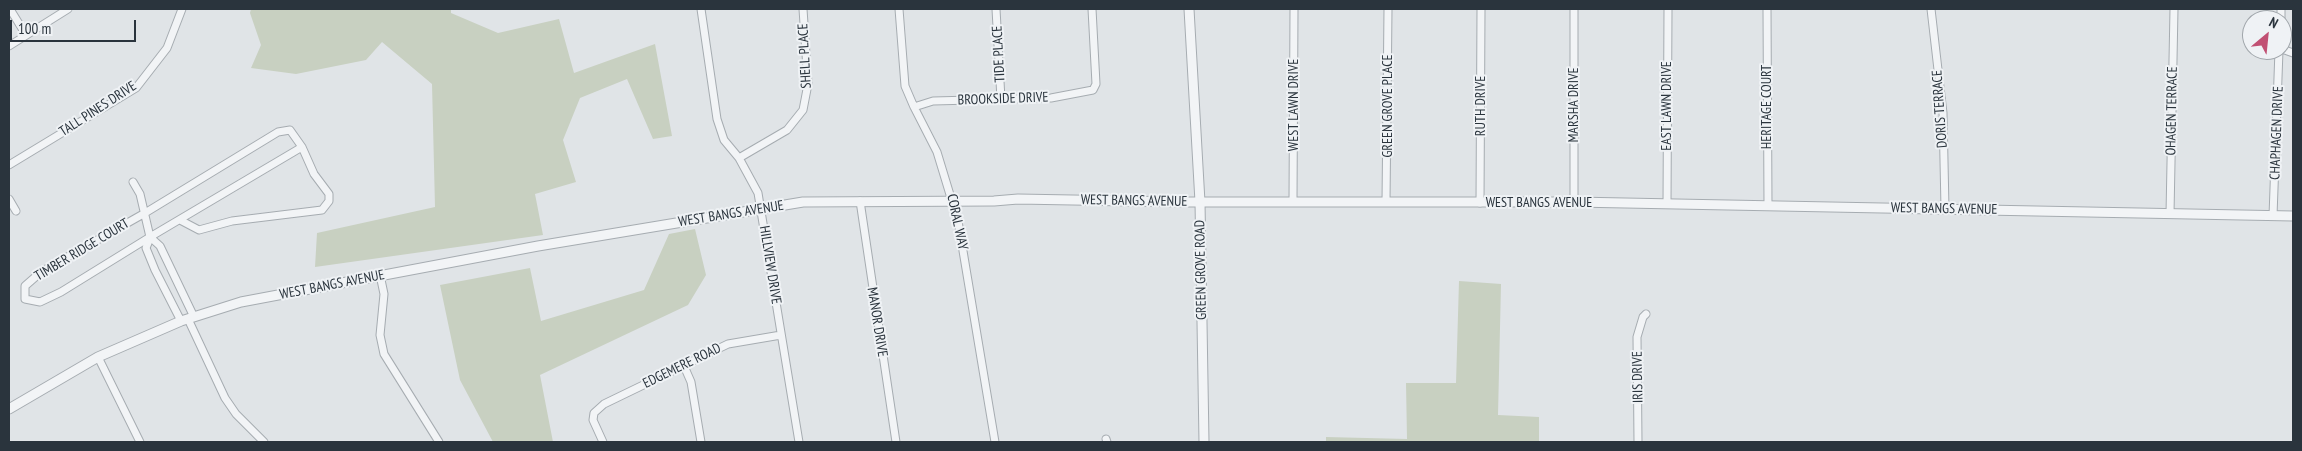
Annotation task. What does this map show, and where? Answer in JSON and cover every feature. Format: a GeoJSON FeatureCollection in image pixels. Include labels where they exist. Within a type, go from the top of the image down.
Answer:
{"type":"FeatureCollection","features":[{"type":"Feature","properties":{"kind":"street"},"geometry":{"type":"LineString","coordinates":[[10,9],[26,35]]}},
{"type":"Feature","properties":{"kind":"street"},"geometry":{"type":"LineString","coordinates":[[9,46],[68,9]]}},
{"type":"Feature","properties":{"kind":"street","name":"TALL PINES DRIVE"},"geometry":{"type":"LineString","coordinates":[[9,165],[136,88],[167,48],[182,9]]}},
{"type":"Feature","properties":{"kind":"street","name":"HILLVIEW DRIVE"},"geometry":{"type":"LineString","coordinates":[[701,9],[717,120],[724,140],[739,158],[755,188],[761,208],[799,442]]}},
{"type":"Feature","properties":{"kind":"street","name":"SHELL PLACE"},"geometry":{"type":"LineString","coordinates":[[739,158],[787,130],[803,110],[808,84],[803,9]]}},
{"type":"Feature","properties":{"kind":"street","name":"CORAL WAY"},"geometry":{"type":"LineString","coordinates":[[899,9],[905,82],[914,107],[937,152],[958,220],[995,442]]}},
{"type":"Feature","properties":{"kind":"street","name":"TIDE PLACE"},"geometry":{"type":"LineString","coordinates":[[996,9],[1000,100]]}},
{"type":"Feature","properties":{"kind":"street","name":"BROOKSIDE DRIVE"},"geometry":{"type":"LineString","coordinates":[[914,107],[933,101],[1051,98],[1093,90],[1096,84],[1092,9]]}},
{"type":"Feature","properties":{"kind":"street","name":"GREEN GROVE ROAD"},"geometry":{"type":"LineString","coordinates":[[1189,9],[1200,202],[1204,442]]}},
{"type":"Feature","properties":{"kind":"street","name":"WEST LAWN DRIVE"},"geometry":{"type":"LineString","coordinates":[[1293,201],[1294,9]]}},
{"type":"Feature","properties":{"kind":"street","name":"GREEN GROVE PLACE"},"geometry":{"type":"LineString","coordinates":[[1386,202],[1388,9]]}},
{"type":"Feature","properties":{"kind":"street","name":"RUTH DRIVE"},"geometry":{"type":"LineString","coordinates":[[1480,203],[1481,9]]}},
{"type":"Feature","properties":{"kind":"street","name":"MARSHA DRIVE"},"geometry":{"type":"LineString","coordinates":[[1574,9],[1574,202]]}},
{"type":"Feature","properties":{"kind":"street","name":"EAST LAWN DRIVE"},"geometry":{"type":"LineString","coordinates":[[1667,204],[1668,9]]}},
{"type":"Feature","properties":{"kind":"street","name":"HERITAGE COURT"},"geometry":{"type":"LineString","coordinates":[[1767,9],[1768,206]]}},
{"type":"Feature","properties":{"kind":"street","name":"DORIS TERRACE"},"geometry":{"type":"LineString","coordinates":[[1931,9],[1942,104],[1945,209]]}},
{"type":"Feature","properties":{"kind":"street","name":"OHAGEN TERRACE"},"geometry":{"type":"LineString","coordinates":[[2170,214],[2174,9]]}},
{"type":"Feature","properties":{"kind":"street","name":"CHAPHAGEN DRIVE"},"geometry":{"type":"LineString","coordinates":[[2273,216],[2281,60]]}},
{"type":"Feature","properties":{"kind":"street","name":"TIMBER RIDGE COURT"},"geometry":{"type":"LineString","coordinates":[[180,220],[199,230],[232,221],[322,210],[329,201],[329,194],[314,174],[302,147],[290,130],[278,132],[41,272],[25,286],[25,299],[40,302],[61,292],[150,237],[302,147]]}},
{"type":"Feature","properties":{"kind":"street","name":"TIMBER RIDGE COURT"},"geometry":{"type":"LineString","coordinates":[[134,182],[145,212],[150,237],[146,248],[188,319]]}},
{"type":"Feature","properties":{"kind":"street"},"geometry":{"type":"LineString","coordinates":[[9,199],[16,211]]}},
{"type":"Feature","properties":{"kind":"street","name":"WEST BANGS AVENUE"},"geometry":{"type":"LineString","coordinates":[[9,409],[98,357],[188,319],[241,302],[380,275],[803,202],[1018,199],[1200,202],[1574,202],[2293,216]]}},
{"type":"Feature","properties":{"kind":"street","name":"MANOR DRIVE"},"geometry":{"type":"LineString","coordinates":[[860,201],[896,442]]}},
{"type":"Feature","properties":{"kind":"street","name":"TIMBER RIDGE COURT"},"geometry":{"type":"LineString","coordinates":[[150,237],[160,246],[188,319]]}},
{"type":"Feature","properties":{"kind":"street"},"geometry":{"type":"LineString","coordinates":[[380,275],[384,294],[380,335],[384,354],[439,442]]}},
{"type":"Feature","properties":{"kind":"street","name":"IRIS DRIVE"},"geometry":{"type":"LineString","coordinates":[[1638,442],[1637,337],[1643,317],[1646,314]]}},
{"type":"Feature","properties":{"kind":"street"},"geometry":{"type":"LineString","coordinates":[[188,319],[225,398],[236,414],[264,442]]}},
{"type":"Feature","properties":{"kind":"street","name":"EDGEMERE ROAD"},"geometry":{"type":"LineString","coordinates":[[603,442],[593,417],[594,413],[604,404],[734,342],[781,335]]}},
{"type":"Feature","properties":{"kind":"street"},"geometry":{"type":"LineString","coordinates":[[98,357],[140,442]]}},
{"type":"Feature","properties":{"kind":"street"},"geometry":{"type":"LineString","coordinates":[[684,366],[691,382],[701,442]]}},
{"type":"Feature","properties":{"kind":"green space"},"geometry":{"type":"Polygon","coordinates":[[[251,9],[451,9],[451,13],[498,33],[559,19],[574,73],[655,44],[672,136],[653,139],[627,79],[580,98],[563,140],[576,182],[535,194],[543,235],[315,267],[317,233],[435,207],[432,84],[382,42],[366,60],[296,74],[251,68],[261,45],[250,13],[251,9]]]}},
{"type":"Feature","properties":{"kind":"green space"},"geometry":{"type":"Polygon","coordinates":[[[695,229],[706,275],[688,305],[540,375],[553,442],[493,442],[460,380],[440,285],[530,268],[541,321],[644,290],[669,234],[695,229]]]}},
{"type":"Feature","properties":{"kind":"green space"},"geometry":{"type":"Polygon","coordinates":[[[1459,281],[1501,284],[1498,415],[1539,417],[1539,442],[1326,442],[1326,437],[1407,439],[1406,383],[1456,383],[1459,281]]]}}]}
